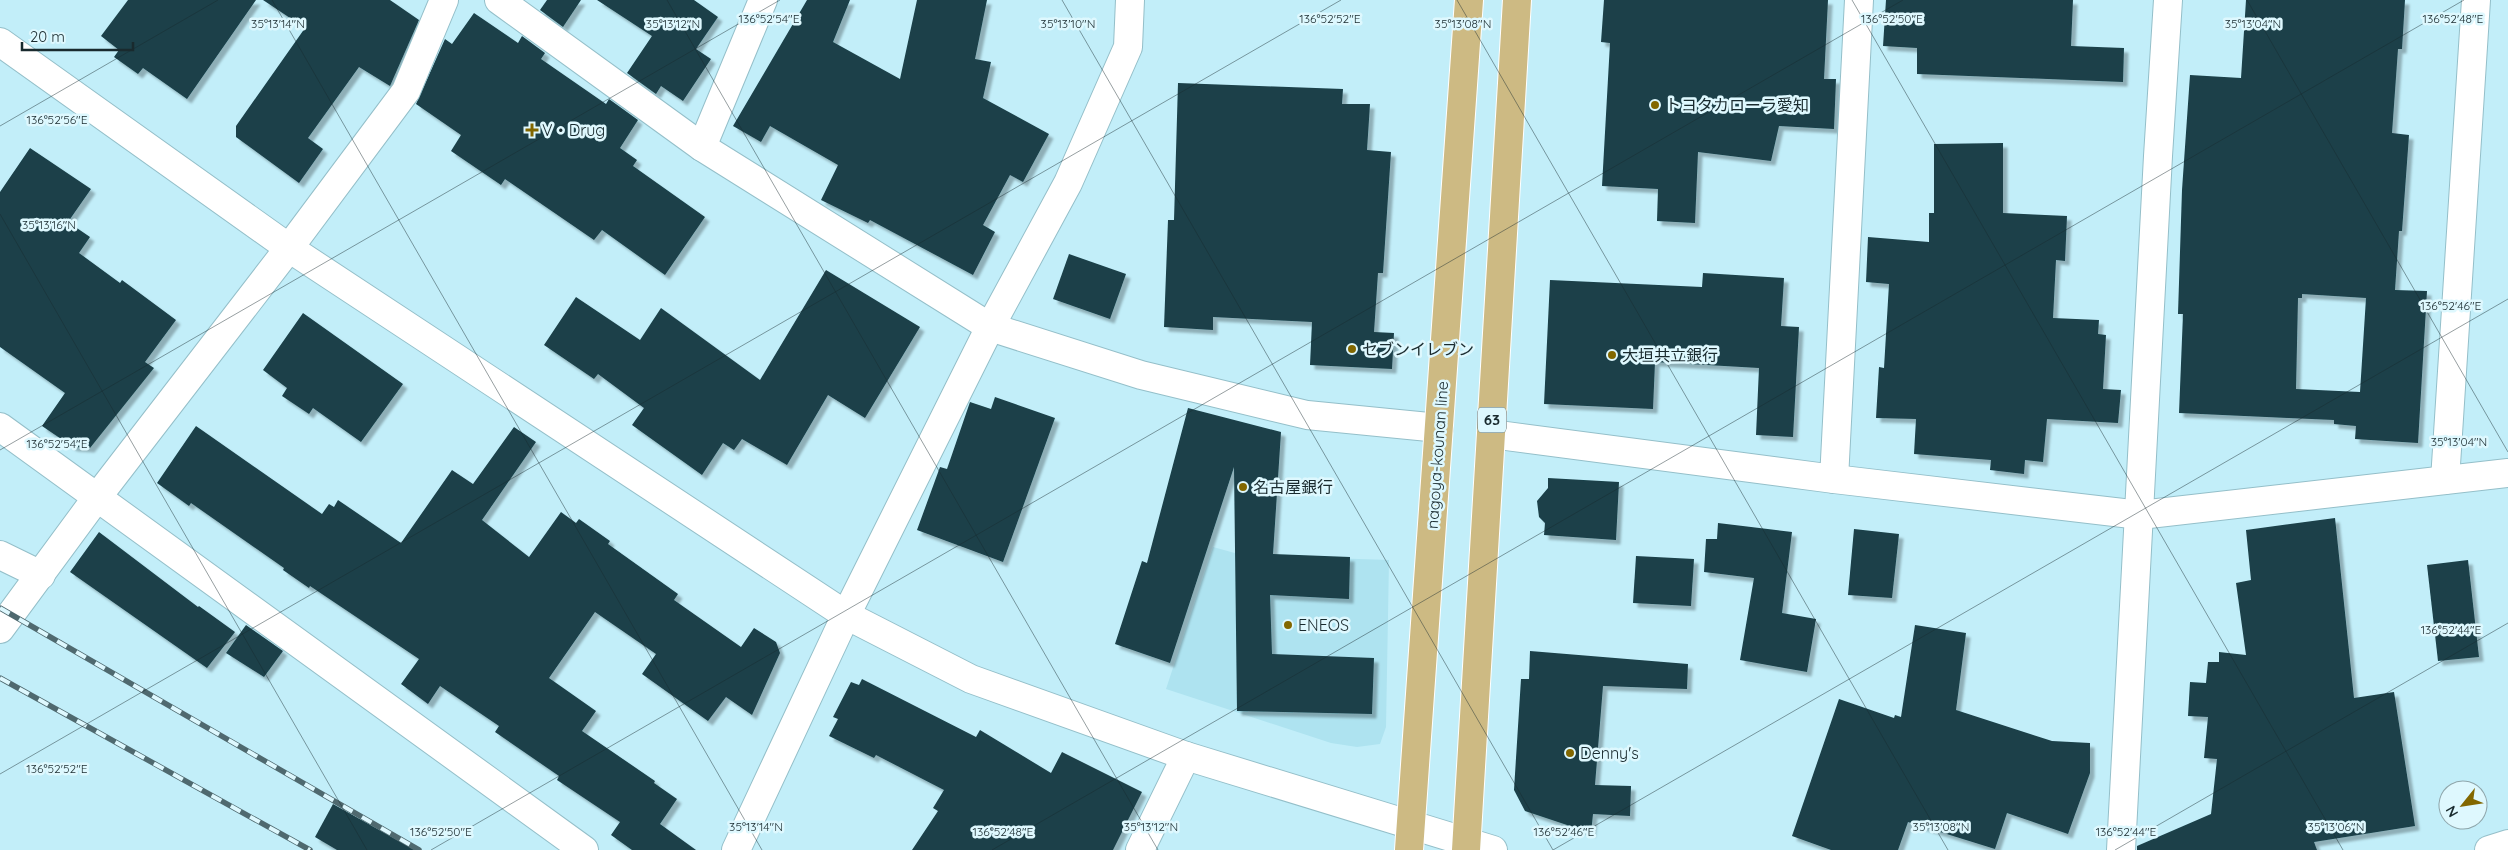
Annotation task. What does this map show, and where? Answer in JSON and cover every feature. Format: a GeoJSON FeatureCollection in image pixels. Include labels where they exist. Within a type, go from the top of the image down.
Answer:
{"type":"FeatureCollection","features":[{"type":"Feature","properties":{"kind":"main road","name":"nagoya-kounan line"},"geometry":{"type":"LineString","coordinates":[[1409,850],[1468,0]]}},
{"type":"Feature","properties":{"kind":"main road","name":"63"},"geometry":{"type":"LineString","coordinates":[[1466,845],[1517,0]]}},
{"type":"Feature","properties":{"kind":"street"},"geometry":{"type":"LineString","coordinates":[[0,630],[98,496],[289,248],[406,91],[444,0]]}},
{"type":"Feature","properties":{"kind":"street"},"geometry":{"type":"LineString","coordinates":[[499,0],[702,147],[990,327],[1141,375],[1307,415],[1439,428]]}},
{"type":"Feature","properties":{"kind":"street"},"geometry":{"type":"LineString","coordinates":[[702,147],[763,0]]}},
{"type":"Feature","properties":{"kind":"street"},"geometry":{"type":"LineString","coordinates":[[736,850],[846,615],[990,327],[1068,183],[1128,47],[1130,0]]}},
{"type":"Feature","properties":{"kind":"street"},"geometry":{"type":"LineString","coordinates":[[1834,479],[1859,0]]}},
{"type":"Feature","properties":{"kind":"street"},"geometry":{"type":"LineString","coordinates":[[2121,850],[2168,0]]}},
{"type":"Feature","properties":{"kind":"street"},"geometry":{"type":"LineString","coordinates":[[2445,480],[2476,0]]}},
{"type":"Feature","properties":{"kind":"street"},"geometry":{"type":"LineString","coordinates":[[0,42],[289,248],[846,615],[971,679],[1186,756],[1411,823],[1466,845],[1493,850]]}},
{"type":"Feature","properties":{"kind":"street"},"geometry":{"type":"LineString","coordinates":[[0,427],[98,496],[584,850]]}},
{"type":"Feature","properties":{"kind":"street"},"geometry":{"type":"LineString","coordinates":[[1491,434],[1834,479],[2140,515],[2508,474]]}},
{"type":"Feature","properties":{"kind":"street"},"geometry":{"type":"LineString","coordinates":[[0,556],[41,575]]}},
{"type":"Feature","properties":{"kind":"street"},"geometry":{"type":"LineString","coordinates":[[1140,850],[1186,756]]}},
{"type":"Feature","properties":{"kind":"street"},"geometry":{"type":"LineString","coordinates":[[2489,850],[2508,844]]}},
{"type":"Feature","properties":{"kind":"shaded area","name":"ENEOS"},"geometry":{"type":"Polygon","coordinates":[[[1213,547],[1242,555],[1389,560],[1386,727],[1380,744],[1357,747],[1331,743],[1166,689],[1213,547]]]}},
{"type":"Feature","properties":{"kind":"building"},"geometry":{"type":"Polygon","coordinates":[[[128,0],[256,0],[187,99],[143,68],[138,74],[114,57],[119,50],[101,36],[128,0]]]}},
{"type":"Feature","properties":{"kind":"building"},"geometry":{"type":"Polygon","coordinates":[[[263,0],[390,0],[419,20],[390,86],[359,67],[308,138],[323,149],[299,183],[236,137],[236,126],[305,28],[263,0]]]}},
{"type":"Feature","properties":{"kind":"building"},"geometry":{"type":"Polygon","coordinates":[[[547,0],[581,0],[563,27],[540,10],[547,0]]]}},
{"type":"Feature","properties":{"kind":"building"},"geometry":{"type":"Polygon","coordinates":[[[597,0],[694,0],[718,17],[696,49],[711,59],[683,101],[661,86],[656,94],[627,73],[652,36],[597,0]]]}},
{"type":"Feature","properties":{"kind":"building"},"geometry":{"type":"Polygon","coordinates":[[[807,0],[850,0],[833,42],[900,79],[917,0],[987,0],[975,59],[991,62],[983,98],[1049,134],[1023,182],[1010,175],[983,225],[995,232],[973,275],[870,220],[868,223],[821,200],[838,165],[770,126],[761,142],[733,126],[807,0]]]}},
{"type":"Feature","properties":{"kind":"building"},"geometry":{"type":"Polygon","coordinates":[[[1604,0],[1828,0],[1824,79],[1836,79],[1834,129],[1779,126],[1771,161],[1698,152],[1695,223],[1657,221],[1658,189],[1602,186],[1610,43],[1601,42],[1604,0]]]}},
{"type":"Feature","properties":{"kind":"building"},"geometry":{"type":"Polygon","coordinates":[[[1886,0],[2073,0],[2071,46],[2124,48],[2123,82],[1917,74],[1917,48],[1883,46],[1886,0]]]}},
{"type":"Feature","properties":{"kind":"building"},"geometry":{"type":"Polygon","coordinates":[[[2246,0],[2405,0],[2402,49],[2398,49],[2392,133],[2409,135],[2402,231],[2399,231],[2395,290],[2427,291],[2418,443],[2355,439],[2356,426],[2334,424],[2334,420],[2179,413],[2183,314],[2178,314],[2182,190],[2190,75],[2241,78],[2246,0]],[[2302,294],[2302,298],[2298,298],[2296,389],[2360,392],[2366,298],[2302,294]]]}},
{"type":"Feature","properties":{"kind":"building"},"geometry":{"type":"Polygon","coordinates":[[[474,13],[518,43],[522,36],[545,53],[541,59],[606,104],[609,99],[638,120],[620,148],[637,160],[633,166],[705,217],[665,275],[602,230],[594,240],[505,179],[501,185],[451,151],[461,135],[416,104],[445,39],[452,44],[474,13]]]}},
{"type":"Feature","properties":{"kind":"building"},"geometry":{"type":"Polygon","coordinates":[[[1178,83],[1343,89],[1342,104],[1370,104],[1367,150],[1391,152],[1383,273],[1378,273],[1374,332],[1394,333],[1392,369],[1310,365],[1312,322],[1213,317],[1213,330],[1164,327],[1168,220],[1174,220],[1178,83]]]}},
{"type":"Feature","properties":{"kind":"building"},"geometry":{"type":"Polygon","coordinates":[[[2003,143],[2003,213],[2067,216],[2065,261],[2056,260],[2053,318],[2099,320],[2098,334],[2106,335],[2103,389],[2121,390],[2118,423],[2047,419],[2043,462],[2025,460],[2024,474],[1990,470],[1991,460],[1914,454],[1916,419],[1876,418],[1879,367],[1884,368],[1889,284],[1866,282],[1868,237],[1929,242],[1929,213],[1934,213],[1934,144],[2003,143]]]}},
{"type":"Feature","properties":{"kind":"building"},"geometry":{"type":"Polygon","coordinates":[[[30,148],[91,189],[68,222],[90,237],[79,253],[120,283],[122,280],[176,320],[145,362],[154,368],[90,448],[73,447],[42,426],[65,393],[0,347],[0,192],[30,148]]]}},
{"type":"Feature","properties":{"kind":"building"},"geometry":{"type":"Polygon","coordinates":[[[1069,254],[1126,274],[1110,319],[1053,299],[1069,254]]]}},
{"type":"Feature","properties":{"kind":"building"},"geometry":{"type":"Polygon","coordinates":[[[826,270],[920,327],[865,418],[828,395],[787,465],[742,439],[734,450],[723,443],[702,475],[632,425],[644,408],[598,374],[594,379],[544,345],[576,297],[640,340],[661,308],[760,380],[826,270]]]}},
{"type":"Feature","properties":{"kind":"building"},"geometry":{"type":"Polygon","coordinates":[[[1703,273],[1784,278],[1781,326],[1799,327],[1793,437],[1756,435],[1759,368],[1655,362],[1653,409],[1544,404],[1550,280],[1702,287],[1703,273]]]}},
{"type":"Feature","properties":{"kind":"building"},"geometry":{"type":"Polygon","coordinates":[[[303,313],[403,384],[361,442],[313,408],[309,414],[282,396],[287,388],[263,370],[303,313]]]}},
{"type":"Feature","properties":{"kind":"building"},"geometry":{"type":"Polygon","coordinates":[[[995,397],[1055,418],[1003,562],[917,530],[940,467],[947,469],[970,402],[991,409],[995,397]]]}},
{"type":"Feature","properties":{"kind":"building"},"geometry":{"type":"Polygon","coordinates":[[[1188,408],[1281,432],[1273,554],[1350,557],[1349,599],[1270,595],[1272,654],[1374,658],[1372,714],[1237,711],[1234,467],[1170,663],[1115,644],[1142,561],[1147,563],[1188,408]]]}},
{"type":"Feature","properties":{"kind":"building"},"geometry":{"type":"Polygon","coordinates":[[[196,426],[322,514],[329,504],[334,507],[338,500],[401,543],[452,470],[473,484],[514,427],[536,442],[482,520],[529,557],[561,512],[576,523],[579,519],[610,541],[608,544],[678,594],[674,600],[741,647],[754,628],[776,642],[780,653],[752,715],[726,697],[708,721],[642,674],[656,654],[595,612],[549,678],[596,711],[582,731],[655,781],[654,783],[677,799],[660,824],[696,850],[632,850],[611,835],[620,822],[557,780],[559,776],[495,732],[499,726],[440,686],[428,704],[401,684],[419,659],[310,586],[309,588],[283,570],[284,568],[191,503],[189,506],[157,483],[196,426]]]}},
{"type":"Feature","properties":{"kind":"building"},"geometry":{"type":"Polygon","coordinates":[[[1548,478],[1619,482],[1616,540],[1544,535],[1545,523],[1539,517],[1537,501],[1548,488],[1548,478]]]}},
{"type":"Feature","properties":{"kind":"building"},"geometry":{"type":"Polygon","coordinates":[[[2335,518],[2354,698],[2394,692],[2415,826],[2314,842],[2317,850],[2137,850],[2137,846],[2211,814],[2217,759],[2204,758],[2208,717],[2188,716],[2190,682],[2206,683],[2208,662],[2219,662],[2219,652],[2246,655],[2236,583],[2251,580],[2246,530],[2335,518]]]}},
{"type":"Feature","properties":{"kind":"building"},"geometry":{"type":"Polygon","coordinates":[[[1718,523],[1792,532],[1782,613],[1816,619],[1807,672],[1740,660],[1754,578],[1704,572],[1706,539],[1717,539],[1718,523]]]}},
{"type":"Feature","properties":{"kind":"building"},"geometry":{"type":"Polygon","coordinates":[[[1854,529],[1899,534],[1892,598],[1848,595],[1854,529]]]}},
{"type":"Feature","properties":{"kind":"building"},"geometry":{"type":"Polygon","coordinates":[[[99,532],[198,607],[235,632],[207,668],[70,572],[99,532]]]}},
{"type":"Feature","properties":{"kind":"building"},"geometry":{"type":"Polygon","coordinates":[[[1636,556],[1694,559],[1691,606],[1633,603],[1636,556]]]}},
{"type":"Feature","properties":{"kind":"building"},"geometry":{"type":"Polygon","coordinates":[[[2468,560],[2479,657],[2438,661],[2427,565],[2468,560]]]}},
{"type":"Feature","properties":{"kind":"building"},"geometry":{"type":"Polygon","coordinates":[[[246,625],[283,651],[264,677],[226,653],[246,625]]]}},
{"type":"Feature","properties":{"kind":"building"},"geometry":{"type":"Polygon","coordinates":[[[1915,625],[1966,633],[1956,710],[2052,741],[2090,743],[2090,773],[2068,834],[2007,813],[1995,849],[1908,822],[1898,850],[1831,850],[1792,836],[1839,699],[1894,718],[1895,715],[1901,717],[1915,625]]]}},
{"type":"Feature","properties":{"kind":"building"},"geometry":{"type":"Polygon","coordinates":[[[1530,651],[1688,664],[1687,689],[1603,686],[1595,785],[1631,786],[1630,816],[1593,814],[1591,833],[1525,811],[1514,790],[1521,679],[1529,679],[1530,651]]]}},
{"type":"Feature","properties":{"kind":"building"},"geometry":{"type":"Polygon","coordinates":[[[862,679],[976,737],[980,730],[1051,773],[1062,752],[1142,792],[1113,850],[912,850],[938,811],[933,808],[944,790],[876,755],[874,758],[829,736],[838,719],[833,717],[851,682],[859,685],[862,679]]]}},
{"type":"Feature","properties":{"kind":"building"},"geometry":{"type":"Polygon","coordinates":[[[333,804],[415,850],[337,850],[315,837],[333,804]]]}},
{"type":"Feature","properties":{"kind":"railway"},"geometry":{"type":"LineString","coordinates":[[0,608],[419,850]]}},
{"type":"Feature","properties":{"kind":"railway"},"geometry":{"type":"LineString","coordinates":[[0,678],[310,850]]}},
{"type":"Feature","properties":{"kind":"place","name":"トヨタカローラ愛知"},"geometry":{"type":"Point","coordinates":[1655,105]}},
{"type":"Feature","properties":{"kind":"place","name":"V・Drug"},"geometry":{"type":"Point","coordinates":[532,130]}},
{"type":"Feature","properties":{"kind":"place","name":"セブンイレブン"},"geometry":{"type":"Point","coordinates":[1352,349]}},
{"type":"Feature","properties":{"kind":"place","name":"大垣共立銀行"},"geometry":{"type":"Point","coordinates":[1612,355]}},
{"type":"Feature","properties":{"kind":"place","name":"名古屋銀行"},"geometry":{"type":"Point","coordinates":[1243,487]}},
{"type":"Feature","properties":{"kind":"place","name":"ENEOS"},"geometry":{"type":"Point","coordinates":[1288,625]}},
{"type":"Feature","properties":{"kind":"place","name":"Denny's"},"geometry":{"type":"Point","coordinates":[1570,753]}}]}
